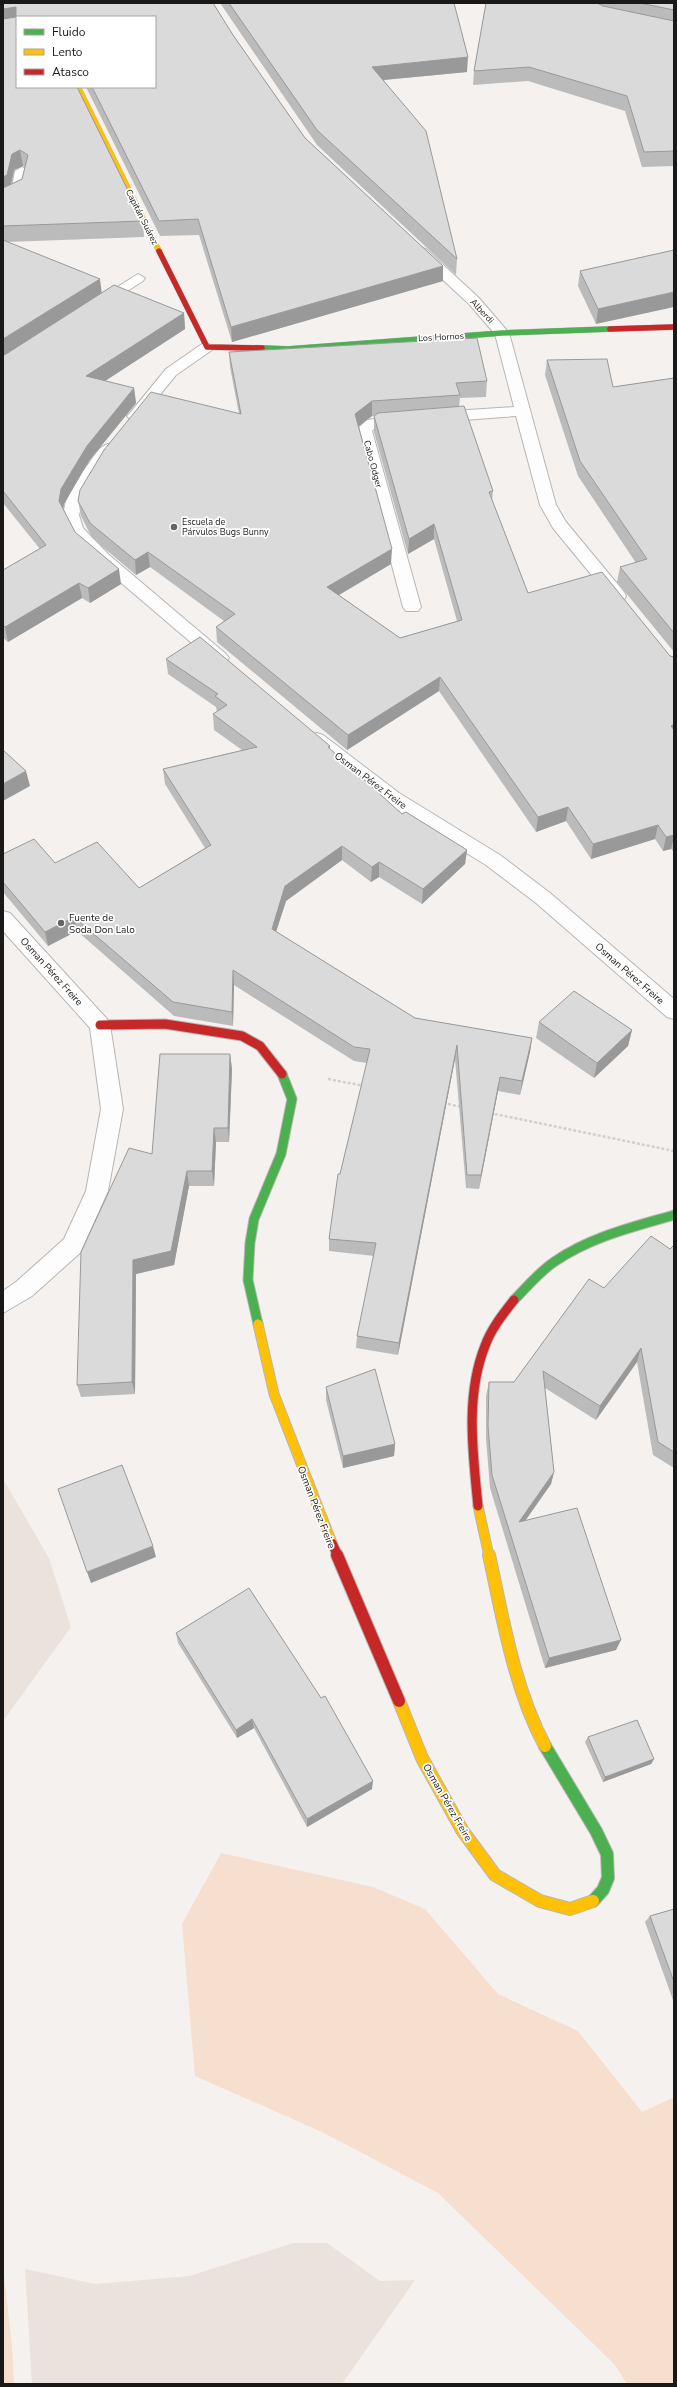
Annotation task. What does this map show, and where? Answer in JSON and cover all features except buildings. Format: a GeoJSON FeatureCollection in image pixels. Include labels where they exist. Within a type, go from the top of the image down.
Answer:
{"type":"FeatureCollection","features":[{"type":"Feature","properties":{"kind":"street","name":"Capitán Suárez"},"geometry":{"type":"LineString","coordinates":[[78,88],[207,347]]}},
{"type":"Feature","properties":{"kind":"street"},"geometry":{"type":"LineString","coordinates":[[3,200],[17,193],[22,171]]}},
{"type":"Feature","properties":{"kind":"street","name":"Alberdi"},"geometry":{"type":"LineString","coordinates":[[410,241],[474,301],[502,333],[548,505],[559,524],[629,610]]}},
{"type":"Feature","properties":{"kind":"street"},"geometry":{"type":"LineString","coordinates":[[87,311],[138,278]]}},
{"type":"Feature","properties":{"kind":"street","name":"Los Hornos"},"geometry":{"type":"LineString","coordinates":[[207,347],[288,349],[502,333],[674,326]]}},
{"type":"Feature","properties":{"kind":"street"},"geometry":{"type":"LineString","coordinates":[[207,347],[171,372],[98,462],[73,505],[71,516],[84,542],[103,560],[231,668]]}},
{"type":"Feature","properties":{"kind":"street","name":"Cabo Odger"},"geometry":{"type":"LineString","coordinates":[[412,607],[364,430],[372,423],[396,420],[523,411]]}},
{"type":"Feature","properties":{"kind":"street","name":"Osman Pérez Freire"},"geometry":{"type":"LineString","coordinates":[[303,728],[392,798],[493,860],[512,874],[543,898],[674,1011]]}},
{"type":"Feature","properties":{"kind":"street","name":"Osman Pérez Freire"},"geometry":{"type":"LineString","coordinates":[[3,918],[100,1024],[165,1024],[242,1036],[260,1046],[280,1069],[292,1099],[281,1154],[254,1219],[250,1243],[248,1280],[274,1394],[348,1584],[383,1661],[422,1758],[462,1830],[495,1875],[540,1901],[570,1909],[596,1900],[604,1888],[609,1870],[606,1853],[598,1833],[576,1800],[536,1729],[509,1648],[480,1521],[472,1448],[473,1386],[483,1346],[499,1315],[533,1280],[555,1262],[583,1246],[615,1233],[674,1215]]}},
{"type":"Feature","properties":{"kind":"street"},"geometry":{"type":"LineString","coordinates":[[3,1303],[24,1289],[72,1246],[97,1191],[112,1109],[100,1024]]}},
{"type":"Feature","properties":{"kind":"path"},"geometry":{"type":"LineString","coordinates":[[280,1069],[365,1087]]}},
{"type":"Feature","properties":{"kind":"path"},"geometry":{"type":"LineString","coordinates":[[435,1101],[466,1108]]}},
{"type":"Feature","properties":{"kind":"path"},"geometry":{"type":"LineString","coordinates":[[489,1112],[674,1151]]}},
{"type":"Feature","properties":{"kind":"shaded area"},"geometry":{"type":"Polygon","coordinates":[[[3,1479],[49,1558],[71,1627],[3,1721],[3,1479]]]}},
{"type":"Feature","properties":{"kind":"shaded area"},"geometry":{"type":"Polygon","coordinates":[[[221,1853],[373,1887],[425,1909],[498,1994],[578,2031],[642,2112],[674,2097],[674,2384],[627,2384],[614,2364],[438,2193],[324,2133],[195,2076],[182,1924],[221,1853]]]}},
{"type":"Feature","properties":{"kind":"shaded area"},"geometry":{"type":"Polygon","coordinates":[[[293,2243],[327,2243],[380,2281],[415,2280],[342,2384],[32,2384],[25,2269],[95,2284],[190,2276],[293,2243]]]}},
{"type":"Feature","properties":{"kind":"shaded area"},"geometry":{"type":"Polygon","coordinates":[[[3,2266],[12,2346],[14,2384],[3,2384],[3,2266]]]}},
{"type":"Feature","properties":{"kind":"traffic: fast"},"geometry":{"type":"LineString","coordinates":[[262,348],[288,349],[502,333],[610,329]]}},
{"type":"Feature","properties":{"kind":"traffic: fast"},"geometry":{"type":"LineString","coordinates":[[258,1324],[248,1280],[250,1243],[254,1219],[281,1154],[292,1099],[282,1074]]}},
{"type":"Feature","properties":{"kind":"traffic: fast"},"geometry":{"type":"LineString","coordinates":[[514,1300],[543,1271],[568,1253],[597,1239],[674,1215]]}},
{"type":"Feature","properties":{"kind":"traffic: fast"},"geometry":{"type":"LineString","coordinates":[[545,1746],[575,1799],[596,1831],[607,1854],[609,1866],[608,1878],[598,1898],[593,1901]]}},
{"type":"Feature","properties":{"kind":"traffic: slow"},"geometry":{"type":"LineString","coordinates":[[78,88],[159,251]]}},
{"type":"Feature","properties":{"kind":"traffic: slow"},"geometry":{"type":"LineString","coordinates":[[258,1324],[274,1394],[332,1543]]}},
{"type":"Feature","properties":{"kind":"traffic: slow"},"geometry":{"type":"LineString","coordinates":[[478,1506],[509,1648],[536,1729],[545,1746]]}},
{"type":"Feature","properties":{"kind":"traffic: slow"},"geometry":{"type":"LineString","coordinates":[[399,1701],[422,1758],[462,1830],[495,1875],[540,1901],[570,1909],[593,1901]]}},
{"type":"Feature","properties":{"kind":"traffic: jam"},"geometry":{"type":"LineString","coordinates":[[159,251],[207,347],[262,348]]}},
{"type":"Feature","properties":{"kind":"traffic: jam"},"geometry":{"type":"LineString","coordinates":[[610,329],[674,327]]}},
{"type":"Feature","properties":{"kind":"traffic: jam"},"geometry":{"type":"LineString","coordinates":[[100,1025],[165,1024],[242,1036],[260,1046],[282,1074]]}},
{"type":"Feature","properties":{"kind":"traffic: jam"},"geometry":{"type":"LineString","coordinates":[[478,1506],[472,1424],[473,1397],[477,1371],[485,1346],[497,1322],[514,1300]]}},
{"type":"Feature","properties":{"kind":"traffic: jam"},"geometry":{"type":"LineString","coordinates":[[332,1543],[399,1701]]}},
{"type":"Feature","properties":{"kind":"place","name":"Escuela de Párvulos Bugs Bunny"},"geometry":{"type":"Point","coordinates":[174,527]}},
{"type":"Feature","properties":{"kind":"place","name":"Fuente de Soda Don Lalo"},"geometry":{"type":"Point","coordinates":[61,923]}}]}
